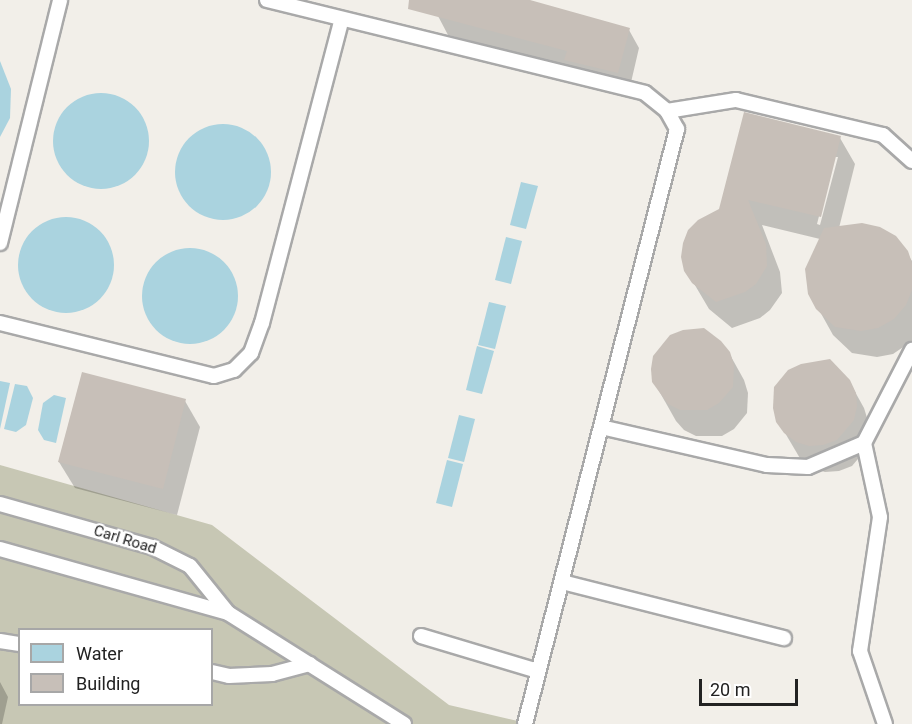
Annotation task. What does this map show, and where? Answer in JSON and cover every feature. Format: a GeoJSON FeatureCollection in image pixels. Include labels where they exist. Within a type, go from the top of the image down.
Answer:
{"type":"FeatureCollection","features":[{"type":"Feature","properties":{"kind":"lane"},"geometry":{"type":"LineString","coordinates":[[0,243],[5,202],[60,0]]}},
{"type":"Feature","properties":{"kind":"lane"},"geometry":{"type":"LineString","coordinates":[[267,0],[645,93],[667,111],[677,129],[525,724]]}},
{"type":"Feature","properties":{"kind":"lane"},"geometry":{"type":"LineString","coordinates":[[0,323],[214,376],[234,370],[251,353],[262,323],[342,19]]}},
{"type":"Feature","properties":{"kind":"lane"},"geometry":{"type":"LineString","coordinates":[[667,111],[736,100],[883,135],[912,161]]}},
{"type":"Feature","properties":{"kind":"lane"},"geometry":{"type":"LineString","coordinates":[[885,724],[860,651],[880,517],[864,443],[912,350]]}},
{"type":"Feature","properties":{"kind":"lane"},"geometry":{"type":"LineString","coordinates":[[601,427],[767,465],[798,467],[808,467],[864,443]]}},
{"type":"Feature","properties":{"kind":"lane","name":"Carl Road"},"geometry":{"type":"LineString","coordinates":[[0,504],[152,547],[190,566],[228,613]]}},
{"type":"Feature","properties":{"kind":"lane","name":"Carl Road"},"geometry":{"type":"LineString","coordinates":[[0,549],[228,613],[404,724]]}},
{"type":"Feature","properties":{"kind":"lane"},"geometry":{"type":"LineString","coordinates":[[562,582],[784,638]]}},
{"type":"Feature","properties":{"kind":"lane"},"geometry":{"type":"LineString","coordinates":[[421,636],[538,670]]}},
{"type":"Feature","properties":{"kind":"lane"},"geometry":{"type":"LineString","coordinates":[[0,642],[18,644]]}},
{"type":"Feature","properties":{"kind":"lane"},"geometry":{"type":"LineString","coordinates":[[213,672],[230,676],[272,674],[310,664]]}},
{"type":"Feature","properties":{"kind":"shaded area"},"geometry":{"type":"Polygon","coordinates":[[[0,465],[212,525],[449,705],[531,724],[0,724],[0,465]]]}},
{"type":"Feature","properties":{"kind":"water"},"geometry":{"type":"Polygon","coordinates":[[[0,61],[11,89],[10,118],[0,137],[0,61]]]}},
{"type":"Feature","properties":{"kind":"water"},"geometry":{"type":"Polygon","coordinates":[[[101,93],[119,97],[135,107],[145,123],[149,141],[145,159],[135,175],[119,185],[101,189],[83,185],[67,175],[57,159],[53,141],[57,123],[67,107],[83,97],[101,93]]]}},
{"type":"Feature","properties":{"kind":"water"},"geometry":{"type":"Polygon","coordinates":[[[223,124],[241,128],[257,138],[267,154],[271,172],[267,190],[257,206],[241,216],[223,220],[205,216],[189,206],[179,190],[175,172],[179,154],[189,138],[205,128],[223,124]]]}},
{"type":"Feature","properties":{"kind":"water"},"geometry":{"type":"Polygon","coordinates":[[[521,182],[538,186],[526,229],[510,225],[521,182]]]}},
{"type":"Feature","properties":{"kind":"water"},"geometry":{"type":"Polygon","coordinates":[[[66,217],[84,221],[100,231],[110,247],[114,265],[110,283],[100,299],[84,309],[66,313],[48,309],[32,299],[22,283],[18,265],[22,247],[32,231],[48,221],[66,217]]]}},
{"type":"Feature","properties":{"kind":"water"},"geometry":{"type":"Polygon","coordinates":[[[506,237],[522,241],[511,284],[495,280],[506,237]]]}},
{"type":"Feature","properties":{"kind":"water"},"geometry":{"type":"Polygon","coordinates":[[[190,248],[208,252],[224,262],[234,278],[238,296],[234,314],[224,330],[208,340],[190,344],[172,340],[156,330],[146,314],[142,296],[146,278],[156,262],[172,252],[190,248]]]}},
{"type":"Feature","properties":{"kind":"water"},"geometry":{"type":"Polygon","coordinates":[[[489,302],[506,306],[495,349],[478,345],[489,302]]]}},
{"type":"Feature","properties":{"kind":"water"},"geometry":{"type":"Polygon","coordinates":[[[477,346],[494,351],[482,394],[466,390],[477,346]]]}},
{"type":"Feature","properties":{"kind":"water"},"geometry":{"type":"Polygon","coordinates":[[[0,381],[10,383],[0,429],[0,381]]]}},
{"type":"Feature","properties":{"kind":"water"},"geometry":{"type":"Polygon","coordinates":[[[15,384],[27,386],[33,398],[26,425],[16,432],[4,429],[15,384]]]}},
{"type":"Feature","properties":{"kind":"water"},"geometry":{"type":"Polygon","coordinates":[[[54,395],[66,398],[56,443],[44,440],[38,430],[43,403],[54,395]]]}},
{"type":"Feature","properties":{"kind":"water"},"geometry":{"type":"Polygon","coordinates":[[[459,415],[475,419],[464,462],[448,458],[459,415]]]}},
{"type":"Feature","properties":{"kind":"water"},"geometry":{"type":"Polygon","coordinates":[[[447,460],[463,464],[452,507],[436,503],[447,460]]]}},
{"type":"Feature","properties":{"kind":"building"},"geometry":{"type":"Polygon","coordinates":[[[409,0],[530,0],[630,28],[618,73],[564,60],[567,51],[408,9],[409,0]]]}},
{"type":"Feature","properties":{"kind":"building"},"geometry":{"type":"Polygon","coordinates":[[[744,112],[841,136],[821,217],[748,200],[766,244],[767,266],[756,284],[745,292],[716,302],[692,283],[684,271],[681,257],[683,243],[688,230],[698,220],[719,209],[744,112]]]}},
{"type":"Feature","properties":{"kind":"building"},"geometry":{"type":"Polygon","coordinates":[[[862,223],[880,227],[896,236],[908,251],[912,263],[912,290],[906,305],[894,319],[878,328],[861,331],[835,327],[816,309],[808,294],[805,269],[824,228],[862,223]]]}},
{"type":"Feature","properties":{"kind":"building"},"geometry":{"type":"Polygon","coordinates":[[[704,328],[721,341],[730,352],[734,365],[733,387],[719,403],[707,410],[680,410],[668,404],[652,382],[653,356],[670,335],[683,330],[704,328]]]}},
{"type":"Feature","properties":{"kind":"building"},"geometry":{"type":"Polygon","coordinates":[[[830,359],[850,380],[856,393],[857,406],[854,420],[837,440],[823,445],[809,446],[796,442],[784,433],[776,422],[773,408],[774,387],[788,370],[801,364],[830,359]]]}},
{"type":"Feature","properties":{"kind":"building"},"geometry":{"type":"Polygon","coordinates":[[[82,372],[186,399],[163,489],[58,462],[82,372]]]}}]}
